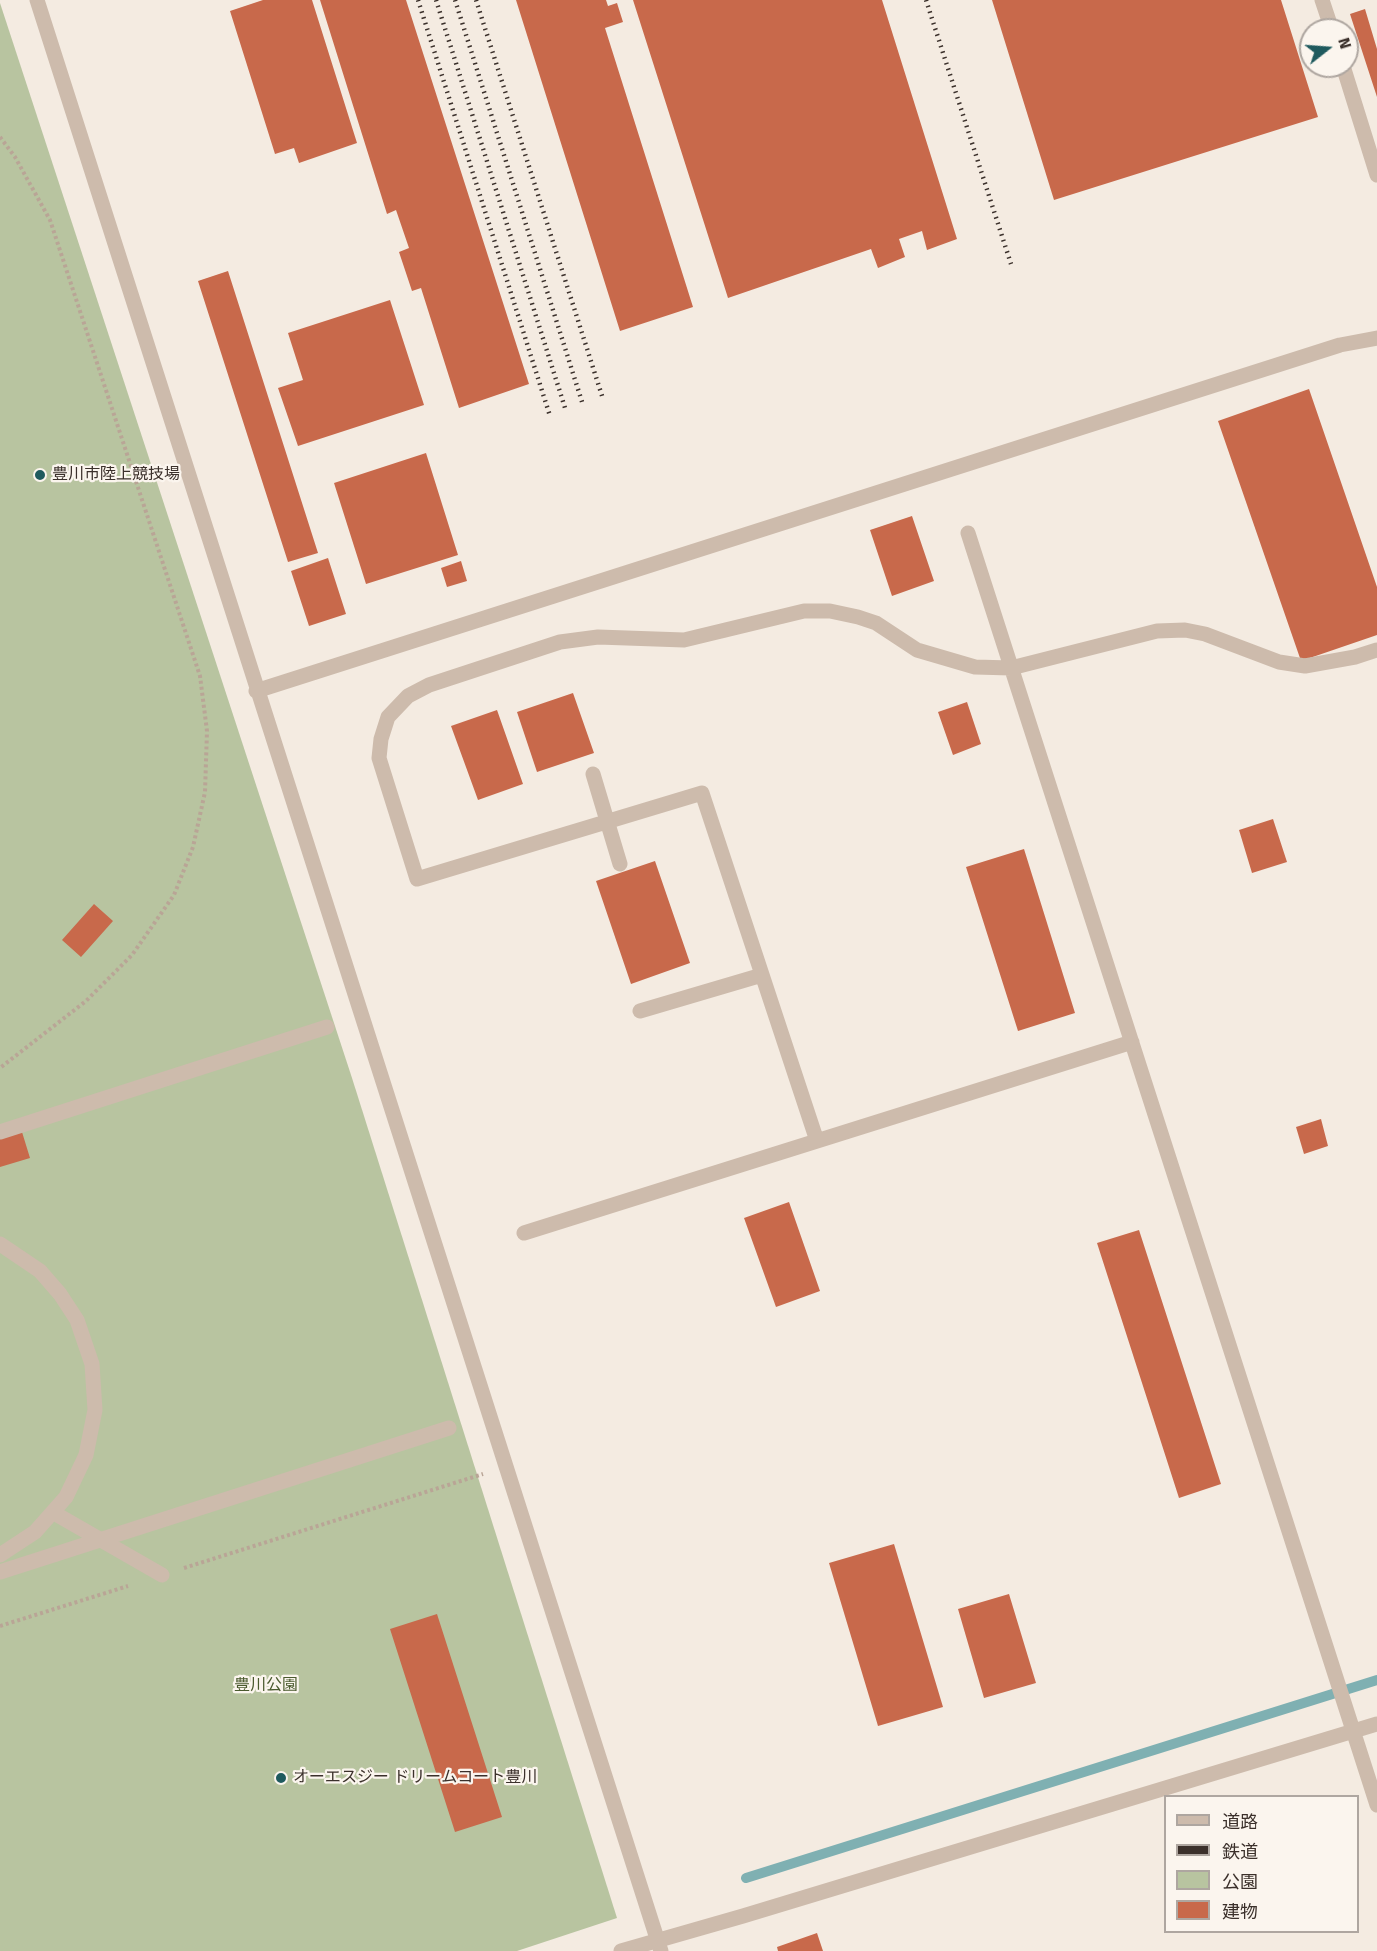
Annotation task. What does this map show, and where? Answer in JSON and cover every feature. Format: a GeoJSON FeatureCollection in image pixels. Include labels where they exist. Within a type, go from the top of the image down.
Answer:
{"type":"FeatureCollection","features":[{"type":"Feature","properties":{"kind":"street"},"geometry":{"type":"LineString","coordinates":[[37,0],[256,691],[659,1945]]}},
{"type":"Feature","properties":{"kind":"street"},"geometry":{"type":"LineString","coordinates":[[1322,0],[1328,18]]}},
{"type":"Feature","properties":{"kind":"street"},"geometry":{"type":"LineString","coordinates":[[1347,78],[1377,175]]}},
{"type":"Feature","properties":{"kind":"street"},"geometry":{"type":"LineString","coordinates":[[256,691],[1340,345],[1377,338]]}},
{"type":"Feature","properties":{"kind":"street"},"geometry":{"type":"LineString","coordinates":[[968,533],[1377,1805]]}},
{"type":"Feature","properties":{"kind":"street"},"geometry":{"type":"LineString","coordinates":[[817,1141],[702,793],[417,879],[379,758],[381,739],[388,717],[408,696],[429,685],[560,642],[598,637],[684,640],[776,615],[804,611],[830,611],[876,623],[917,650],[975,667],[1011,668],[1157,631],[1176,630],[1205,634],[1279,662],[1305,666],[1355,657],[1377,650]]}},
{"type":"Feature","properties":{"kind":"street"},"geometry":{"type":"LineString","coordinates":[[593,774],[620,864]]}},
{"type":"Feature","properties":{"kind":"street"},"geometry":{"type":"LineString","coordinates":[[640,1011],[762,975]]}},
{"type":"Feature","properties":{"kind":"street"},"geometry":{"type":"LineString","coordinates":[[0,1132],[327,1027]]}},
{"type":"Feature","properties":{"kind":"street"},"geometry":{"type":"LineString","coordinates":[[524,1233],[1132,1042]]}},
{"type":"Feature","properties":{"kind":"street"},"geometry":{"type":"LineString","coordinates":[[0,1244],[34,1266],[60,1294],[77,1320],[92,1364],[95,1410],[91,1441],[78,1477],[54,1513],[36,1532],[0,1555]]}},
{"type":"Feature","properties":{"kind":"street"},"geometry":{"type":"LineString","coordinates":[[0,1572],[449,1428]]}},
{"type":"Feature","properties":{"kind":"street"},"geometry":{"type":"LineString","coordinates":[[54,1513],[162,1575]]}},
{"type":"Feature","properties":{"kind":"street"},"geometry":{"type":"LineString","coordinates":[[621,1951],[659,1945],[743,1916],[1377,1724]]}},
{"type":"Feature","properties":{"kind":"path"},"geometry":{"type":"LineString","coordinates":[[0,137],[15,158],[50,220],[200,676],[207,731],[203,803],[193,848],[174,894],[132,955],[86,1001],[0,1068]]}},
{"type":"Feature","properties":{"kind":"path"},"geometry":{"type":"LineString","coordinates":[[0,1626],[506,1466]]}},
{"type":"Feature","properties":{"kind":"green space","name":"豊川公園"},"geometry":{"type":"Polygon","coordinates":[[[0,3],[352,1078],[617,1918],[517,1951],[0,1951],[0,3]]]}},
{"type":"Feature","properties":{"kind":"building"},"geometry":{"type":"Polygon","coordinates":[[[263,0],[312,0],[357,143],[299,163],[294,148],[275,154],[230,11],[263,0]]]}},
{"type":"Feature","properties":{"kind":"building"},"geometry":{"type":"Polygon","coordinates":[[[320,0],[406,0],[529,384],[459,408],[421,288],[412,291],[399,252],[409,248],[396,210],[387,214],[320,0]]]}},
{"type":"Feature","properties":{"kind":"building"},"geometry":{"type":"Polygon","coordinates":[[[516,0],[606,0],[608,6],[617,3],[623,22],[605,28],[693,307],[620,331],[516,0]]]}},
{"type":"Feature","properties":{"kind":"building"},"geometry":{"type":"Polygon","coordinates":[[[633,0],[882,0],[957,239],[927,250],[922,231],[899,239],[905,257],[878,268],[871,249],[728,298],[633,0]]]}},
{"type":"Feature","properties":{"kind":"building"},"geometry":{"type":"Polygon","coordinates":[[[992,0],[1281,0],[1299,57],[1299,78],[1306,78],[1318,117],[1054,200],[992,0]]]}},
{"type":"Feature","properties":{"kind":"building"},"geometry":{"type":"Polygon","coordinates":[[[1365,9],[1377,49],[1377,97],[1359,42],[1359,18],[1351,18],[1350,14],[1365,9]]]}},
{"type":"Feature","properties":{"kind":"building"},"geometry":{"type":"Polygon","coordinates":[[[228,271],[318,553],[288,562],[198,281],[228,271]]]}},
{"type":"Feature","properties":{"kind":"building"},"geometry":{"type":"Polygon","coordinates":[[[390,300],[424,405],[298,446],[278,388],[303,380],[288,333],[390,300]]]}},
{"type":"Feature","properties":{"kind":"building"},"geometry":{"type":"Polygon","coordinates":[[[1309,389],[1377,587],[1377,635],[1301,661],[1218,421],[1309,389]]]}},
{"type":"Feature","properties":{"kind":"building"},"geometry":{"type":"Polygon","coordinates":[[[426,453],[458,555],[366,584],[334,483],[426,453]]]}},
{"type":"Feature","properties":{"kind":"building"},"geometry":{"type":"Polygon","coordinates":[[[912,516],[934,581],[892,596],[870,530],[912,516]]]}},
{"type":"Feature","properties":{"kind":"building"},"geometry":{"type":"Polygon","coordinates":[[[328,558],[346,614],[309,626],[291,571],[328,558]]]}},
{"type":"Feature","properties":{"kind":"building"},"geometry":{"type":"Polygon","coordinates":[[[461,561],[467,581],[447,587],[441,568],[461,561]]]}},
{"type":"Feature","properties":{"kind":"building"},"geometry":{"type":"Polygon","coordinates":[[[573,693],[594,753],[537,772],[517,712],[573,693]]]}},
{"type":"Feature","properties":{"kind":"building"},"geometry":{"type":"Polygon","coordinates":[[[967,702],[981,744],[953,755],[938,712],[967,702]]]}},
{"type":"Feature","properties":{"kind":"building"},"geometry":{"type":"Polygon","coordinates":[[[497,710],[523,784],[478,800],[451,726],[497,710]]]}},
{"type":"Feature","properties":{"kind":"building"},"geometry":{"type":"Polygon","coordinates":[[[1273,819],[1287,862],[1252,873],[1239,830],[1273,819]]]}},
{"type":"Feature","properties":{"kind":"building"},"geometry":{"type":"Polygon","coordinates":[[[1024,849],[1075,1013],[1018,1031],[966,867],[1024,849]]]}},
{"type":"Feature","properties":{"kind":"building"},"geometry":{"type":"Polygon","coordinates":[[[655,861],[690,963],[631,984],[596,881],[655,861]]]}},
{"type":"Feature","properties":{"kind":"building"},"geometry":{"type":"Polygon","coordinates":[[[94,904],[113,921],[81,957],[62,940],[94,904]]]}},
{"type":"Feature","properties":{"kind":"building"},"geometry":{"type":"Polygon","coordinates":[[[1321,1119],[1328,1146],[1304,1154],[1296,1127],[1321,1119]]]}},
{"type":"Feature","properties":{"kind":"building"},"geometry":{"type":"Polygon","coordinates":[[[22,1132],[30,1158],[0,1167],[0,1139],[22,1132]]]}},
{"type":"Feature","properties":{"kind":"building"},"geometry":{"type":"Polygon","coordinates":[[[789,1202],[820,1291],[776,1307],[744,1218],[789,1202]]]}},
{"type":"Feature","properties":{"kind":"building"},"geometry":{"type":"Polygon","coordinates":[[[1139,1230],[1221,1484],[1179,1498],[1097,1243],[1139,1230]]]}},
{"type":"Feature","properties":{"kind":"building"},"geometry":{"type":"Polygon","coordinates":[[[894,1544],[943,1707],[878,1726],[829,1563],[894,1544]]]}},
{"type":"Feature","properties":{"kind":"building"},"geometry":{"type":"Polygon","coordinates":[[[1009,1594],[1036,1683],[984,1698],[958,1609],[1009,1594]]]}},
{"type":"Feature","properties":{"kind":"building"},"geometry":{"type":"Polygon","coordinates":[[[437,1614],[502,1817],[455,1832],[390,1629],[437,1614]]]}},
{"type":"Feature","properties":{"kind":"building"},"geometry":{"type":"Polygon","coordinates":[[[817,1933],[823,1951],[778,1951],[777,1947],[817,1933]]]}},
{"type":"Feature","properties":{"kind":"waterway"},"geometry":{"type":"LineString","coordinates":[[746,1878],[1377,1680]]}},
{"type":"Feature","properties":{"kind":"railway"},"geometry":{"type":"LineString","coordinates":[[418,0],[550,416]]}},
{"type":"Feature","properties":{"kind":"railway"},"geometry":{"type":"LineString","coordinates":[[436,0],[566,411]]}},
{"type":"Feature","properties":{"kind":"railway"},"geometry":{"type":"LineString","coordinates":[[455,0],[583,405]]}},
{"type":"Feature","properties":{"kind":"railway"},"geometry":{"type":"LineString","coordinates":[[476,0],[603,399]]}},
{"type":"Feature","properties":{"kind":"railway"},"geometry":{"type":"LineString","coordinates":[[926,0],[1011,264]]}},
{"type":"Feature","properties":{"kind":"place","name":"豊川市陸上競技場"},"geometry":{"type":"Point","coordinates":[40,475]}},
{"type":"Feature","properties":{"kind":"place","name":"オーエスジー ドリームコート豊川"},"geometry":{"type":"Point","coordinates":[281,1778]}}]}
